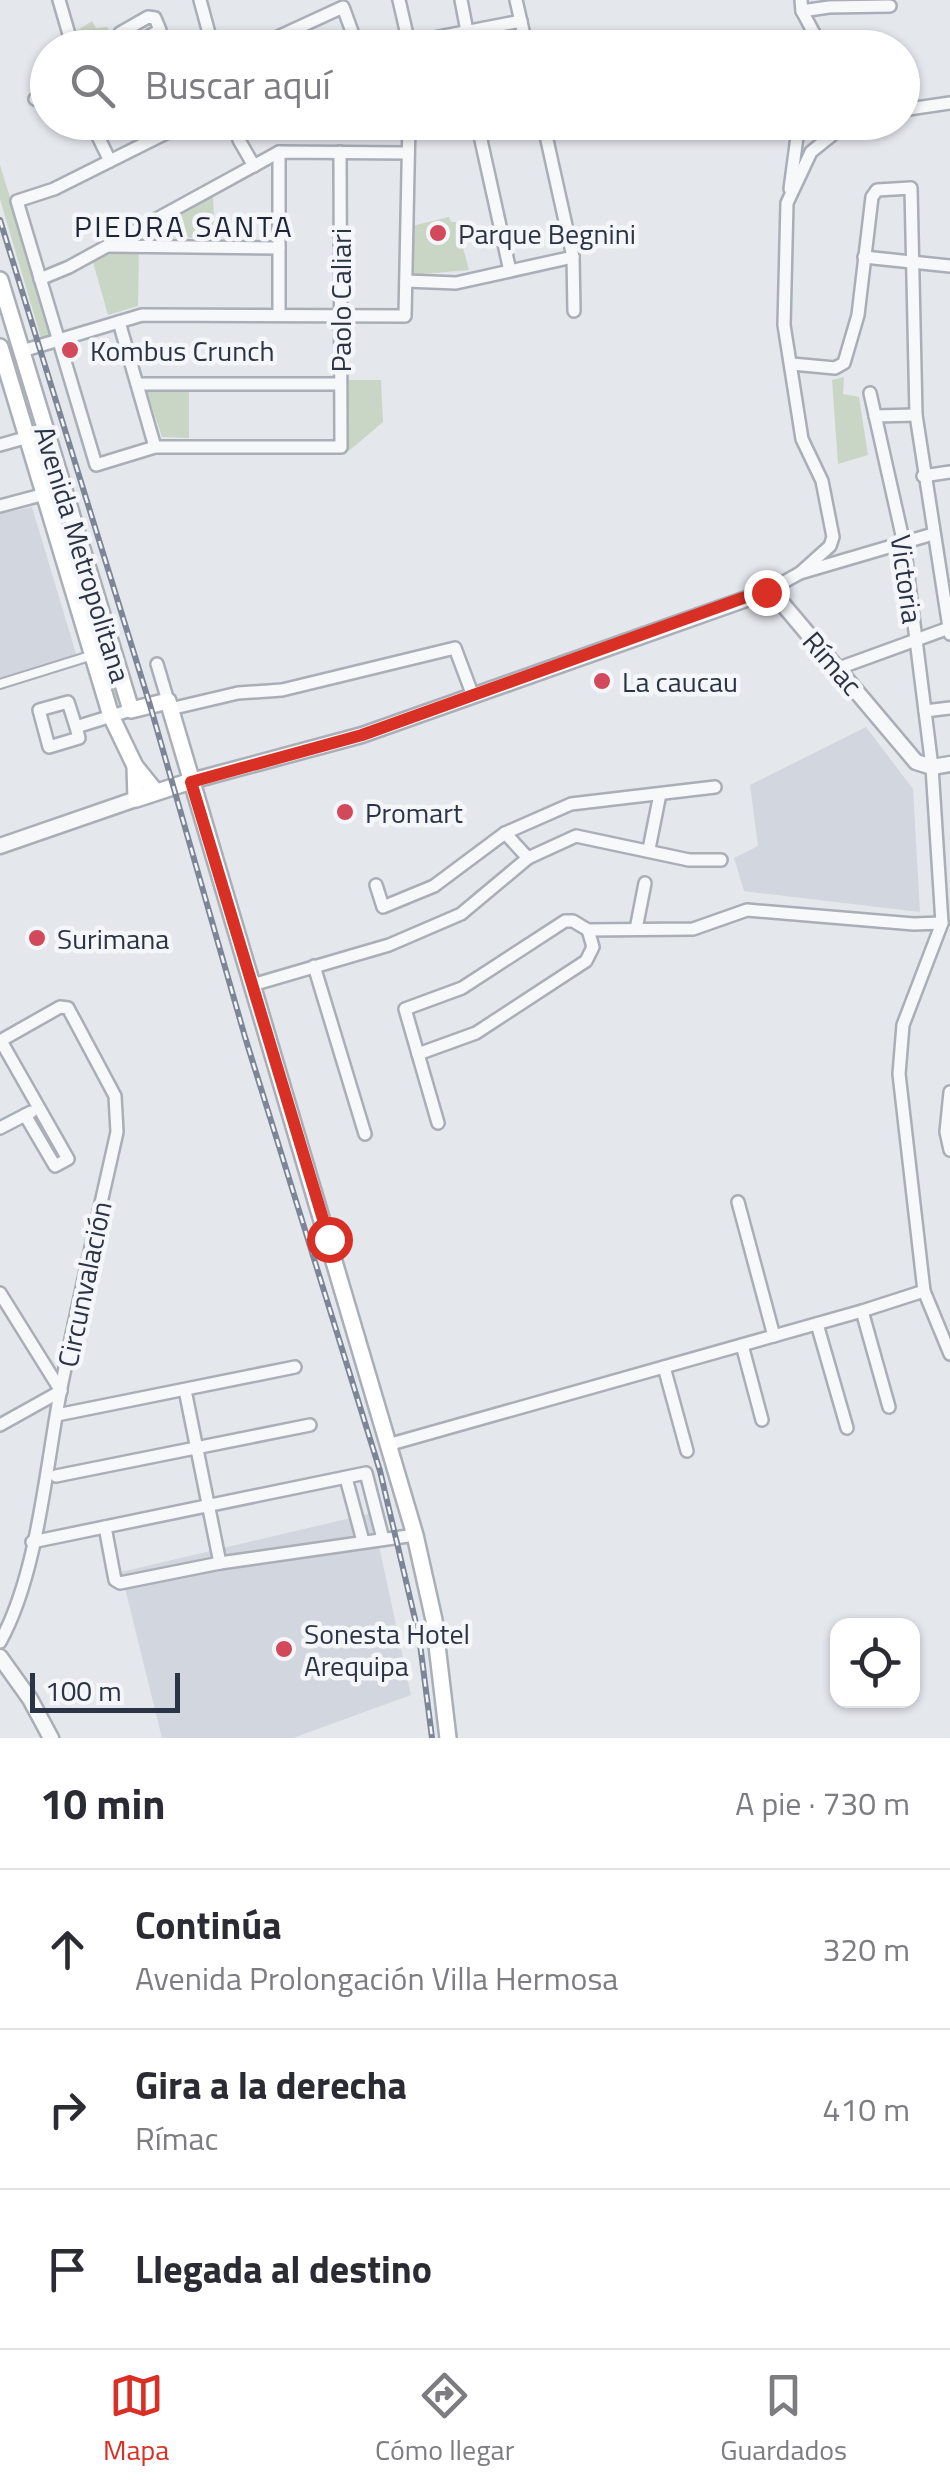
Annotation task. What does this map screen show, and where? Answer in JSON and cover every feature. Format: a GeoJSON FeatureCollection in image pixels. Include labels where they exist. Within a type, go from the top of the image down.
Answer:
{"type":"FeatureCollection","features":[{"type":"Feature","properties":{"kind":"main road","name":"Avenida Metropolitana"},"geometry":{"type":"LineString","coordinates":[[1,284],[131,710],[169,705]]}},
{"type":"Feature","properties":{"kind":"main road","name":"Avenida Metropolitana"},"geometry":{"type":"LineString","coordinates":[[2,357],[111,716],[135,766],[156,792]]}},
{"type":"Feature","properties":{"kind":"main road"},"geometry":{"type":"LineString","coordinates":[[169,705],[416,1535],[434,1620],[448,1738]]}},
{"type":"Feature","properties":{"kind":"main road","name":"Avenida Metropolitana"},"geometry":{"type":"LineString","coordinates":[[135,766],[136,799]]}},
{"type":"Feature","properties":{"kind":"main road"},"geometry":{"type":"LineString","coordinates":[[136,799],[191,782]]}},
{"type":"Feature","properties":{"kind":"street"},"geometry":{"type":"LineString","coordinates":[[59,0],[68,30]]}},
{"type":"Feature","properties":{"kind":"street"},"geometry":{"type":"LineString","coordinates":[[200,0],[208,30]]}},
{"type":"Feature","properties":{"kind":"street"},"geometry":{"type":"LineString","coordinates":[[399,0],[406,30]]}},
{"type":"Feature","properties":{"kind":"street"},"geometry":{"type":"LineString","coordinates":[[461,0],[467,30]]}},
{"type":"Feature","properties":{"kind":"street"},"geometry":{"type":"LineString","coordinates":[[516,0],[523,30]]}},
{"type":"Feature","properties":{"kind":"street"},"geometry":{"type":"LineString","coordinates":[[813,30],[801,6],[890,6]]}},
{"type":"Feature","properties":{"kind":"street"},"geometry":{"type":"LineString","coordinates":[[292,30],[343,7],[351,30]]}},
{"type":"Feature","properties":{"kind":"street"},"geometry":{"type":"LineString","coordinates":[[472,30],[521,21]]}},
{"type":"Feature","properties":{"kind":"street"},"geometry":{"type":"LineString","coordinates":[[920,107],[950,103]]}},
{"type":"Feature","properties":{"kind":"street"},"geometry":{"type":"LineString","coordinates":[[100,140],[110,161]]}},
{"type":"Feature","properties":{"kind":"street"},"geometry":{"type":"LineString","coordinates":[[119,322],[155,447],[96,465],[16,200],[54,189],[152,140]]}},
{"type":"Feature","properties":{"kind":"street"},"geometry":{"type":"LineString","coordinates":[[239,140],[254,166]]}},
{"type":"Feature","properties":{"kind":"street"},"geometry":{"type":"LineString","coordinates":[[22,351],[142,315],[405,316],[408,140]]}},
{"type":"Feature","properties":{"kind":"street"},"geometry":{"type":"LineString","coordinates":[[481,140],[510,271]]}},
{"type":"Feature","properties":{"kind":"street"},"geometry":{"type":"LineString","coordinates":[[547,140],[573,256],[574,311]]}},
{"type":"Feature","properties":{"kind":"street"},"geometry":{"type":"LineString","coordinates":[[191,782],[362,735],[766,592],[800,573],[830,546],[832,537],[822,481],[802,439],[784,325],[789,198],[797,140]]}},
{"type":"Feature","properties":{"kind":"street"},"geometry":{"type":"LineString","coordinates":[[789,198],[811,152],[825,140]]}},
{"type":"Feature","properties":{"kind":"street"},"geometry":{"type":"LineString","coordinates":[[40,279],[279,152],[408,153]]}},
{"type":"Feature","properties":{"kind":"street"},"geometry":{"type":"LineString","coordinates":[[279,152],[279,315]]}},
{"type":"Feature","properties":{"kind":"street","name":"Paolo Caliari"},"geometry":{"type":"LineString","coordinates":[[155,447],[340,448],[340,152]]}},
{"type":"Feature","properties":{"kind":"street"},"geometry":{"type":"LineString","coordinates":[[792,364],[835,368],[844,363],[858,315],[872,197],[877,190],[911,188],[916,415],[950,631],[916,639],[839,668]]}},
{"type":"Feature","properties":{"kind":"street"},"geometry":{"type":"LineString","coordinates":[[108,246],[279,248]]}},
{"type":"Feature","properties":{"kind":"street"},"geometry":{"type":"LineString","coordinates":[[406,282],[456,283],[573,256]]}},
{"type":"Feature","properties":{"kind":"street"},"geometry":{"type":"LineString","coordinates":[[864,258],[950,266]]}},
{"type":"Feature","properties":{"kind":"street"},"geometry":{"type":"LineString","coordinates":[[137,384],[340,384]]}},
{"type":"Feature","properties":{"kind":"street","name":"Victoria"},"geometry":{"type":"LineString","coordinates":[[870,393],[904,544],[932,766],[942,923]]}},
{"type":"Feature","properties":{"kind":"street"},"geometry":{"type":"LineString","coordinates":[[875,416],[916,415]]}},
{"type":"Feature","properties":{"kind":"street"},"geometry":{"type":"LineString","coordinates":[[0,445],[46,432]]}},
{"type":"Feature","properties":{"kind":"street"},"geometry":{"type":"LineString","coordinates":[[923,476],[950,472]]}},
{"type":"Feature","properties":{"kind":"street"},"geometry":{"type":"LineString","coordinates":[[0,506],[45,494]]}},
{"type":"Feature","properties":{"kind":"street"},"geometry":{"type":"LineString","coordinates":[[800,573],[932,534]]}},
{"type":"Feature","properties":{"kind":"street","name":"Rímac"},"geometry":{"type":"LineString","coordinates":[[766,592],[780,602],[839,668],[916,762],[932,766]]}},
{"type":"Feature","properties":{"kind":"street"},"geometry":{"type":"LineString","coordinates":[[157,664],[169,705],[238,692],[282,690],[455,648],[474,696]]}},
{"type":"Feature","properties":{"kind":"street"},"geometry":{"type":"LineString","coordinates":[[0,684],[93,655]]}},
{"type":"Feature","properties":{"kind":"street"},"geometry":{"type":"LineString","coordinates":[[925,711],[950,708]]}},
{"type":"Feature","properties":{"kind":"street"},"geometry":{"type":"LineString","coordinates":[[76,726],[131,710]]}},
{"type":"Feature","properties":{"kind":"street"},"geometry":{"type":"LineString","coordinates":[[932,766],[950,764]]}},
{"type":"Feature","properties":{"kind":"street"},"geometry":{"type":"LineString","coordinates":[[376,886],[382,907],[434,886],[505,833],[570,804],[715,788]]}},
{"type":"Feature","properties":{"kind":"street"},"geometry":{"type":"LineString","coordinates":[[649,850],[660,794]]}},
{"type":"Feature","properties":{"kind":"street"},"geometry":{"type":"LineString","coordinates":[[0,846],[136,799]]}},
{"type":"Feature","properties":{"kind":"street"},"geometry":{"type":"LineString","coordinates":[[505,833],[528,858]]}},
{"type":"Feature","properties":{"kind":"street"},"geometry":{"type":"LineString","coordinates":[[252,984],[389,944],[461,914],[528,858],[576,836],[689,860],[721,860]]}},
{"type":"Feature","properties":{"kind":"street"},"geometry":{"type":"LineString","coordinates":[[636,929],[645,883]]}},
{"type":"Feature","properties":{"kind":"street"},"geometry":{"type":"LineString","coordinates":[[588,930],[693,928],[747,910],[942,923],[903,1025],[899,1074],[924,1290],[950,1354]]}},
{"type":"Feature","properties":{"kind":"street"},"geometry":{"type":"LineString","coordinates":[[418,1054],[476,1032],[586,961],[593,947],[588,930],[582,924],[564,921],[462,988],[405,1009],[418,1054],[438,1123]]}},
{"type":"Feature","properties":{"kind":"street"},"geometry":{"type":"LineString","coordinates":[[314,966],[366,1134]]}},
{"type":"Feature","properties":{"kind":"street","name":"Circunvalación"},"geometry":{"type":"LineString","coordinates":[[0,1041],[60,1007],[68,1008],[115,1096],[118,1110],[117,1132],[32,1542],[16,1608],[0,1642]]}},
{"type":"Feature","properties":{"kind":"street"},"geometry":{"type":"LineString","coordinates":[[0,1041],[68,1158],[55,1166],[25,1115]]}},
{"type":"Feature","properties":{"kind":"street"},"geometry":{"type":"LineString","coordinates":[[950,1092],[946,1132],[950,1150]]}},
{"type":"Feature","properties":{"kind":"street"},"geometry":{"type":"LineString","coordinates":[[0,1128],[39,1108]]}},
{"type":"Feature","properties":{"kind":"street"},"geometry":{"type":"LineString","coordinates":[[738,1202],[774,1336]]}},
{"type":"Feature","properties":{"kind":"street"},"geometry":{"type":"LineString","coordinates":[[391,1444],[862,1312],[924,1290]]}},
{"type":"Feature","properties":{"kind":"street"},"geometry":{"type":"LineString","coordinates":[[0,1293],[61,1391],[0,1425]]}},
{"type":"Feature","properties":{"kind":"street"},"geometry":{"type":"LineString","coordinates":[[862,1312],[888,1407]]}},
{"type":"Feature","properties":{"kind":"street"},"geometry":{"type":"LineString","coordinates":[[817,1324],[847,1428]]}},
{"type":"Feature","properties":{"kind":"street"},"geometry":{"type":"LineString","coordinates":[[742,1345],[762,1420]]}},
{"type":"Feature","properties":{"kind":"street"},"geometry":{"type":"LineString","coordinates":[[664,1367],[687,1451]]}},
{"type":"Feature","properties":{"kind":"street"},"geometry":{"type":"LineString","coordinates":[[57,1415],[295,1368]]}},
{"type":"Feature","properties":{"kind":"street"},"geometry":{"type":"LineString","coordinates":[[185,1390],[220,1563]]}},
{"type":"Feature","properties":{"kind":"street"},"geometry":{"type":"LineString","coordinates":[[56,1476],[310,1425]]}},
{"type":"Feature","properties":{"kind":"street"},"geometry":{"type":"LineString","coordinates":[[32,1542],[368,1473],[384,1539]]}},
{"type":"Feature","properties":{"kind":"street"},"geometry":{"type":"LineString","coordinates":[[346,1478],[363,1541]]}},
{"type":"Feature","properties":{"kind":"street"},"geometry":{"type":"LineString","coordinates":[[104,1527],[115,1580],[120,1583],[220,1563],[416,1535]]}},
{"type":"Feature","properties":{"kind":"street"},"geometry":{"type":"LineString","coordinates":[[0,1657],[51,1738]]}},
{"type":"Feature","properties":{"kind":"shaded area"},"geometry":{"type":"Polygon","coordinates":[[[32,507],[77,657],[0,680],[0,514],[32,507]]]}},
{"type":"Feature","properties":{"kind":"shaded area"},"geometry":{"type":"Polygon","coordinates":[[[866,727],[913,789],[920,912],[744,891],[734,858],[758,846],[750,785],[866,727]]]}},
{"type":"Feature","properties":{"kind":"shaded area"},"geometry":{"type":"Polygon","coordinates":[[[372,1513],[411,1695],[293,1738],[162,1738],[121,1572],[372,1513]]]}},
{"type":"Feature","properties":{"kind":"green space"},"geometry":{"type":"Polygon","coordinates":[[[92,21],[96,28],[109,30],[78,30],[92,21]]]}},
{"type":"Feature","properties":{"kind":"green space"},"geometry":{"type":"Polygon","coordinates":[[[0,165],[52,335],[41,338],[0,199],[0,165]]]}},
{"type":"Feature","properties":{"kind":"green space"},"geometry":{"type":"Polygon","coordinates":[[[213,196],[215,238],[139,237],[213,196]]]}},
{"type":"Feature","properties":{"kind":"green space"},"geometry":{"type":"Polygon","coordinates":[[[449,217],[456,222],[469,270],[413,275],[412,226],[449,217]]]}},
{"type":"Feature","properties":{"kind":"green space"},"geometry":{"type":"Polygon","coordinates":[[[115,250],[139,250],[138,306],[108,315],[93,262],[115,250]]]}},
{"type":"Feature","properties":{"kind":"green space"},"geometry":{"type":"Polygon","coordinates":[[[844,377],[843,394],[859,397],[868,455],[838,464],[832,380],[844,377]]]}},
{"type":"Feature","properties":{"kind":"green space"},"geometry":{"type":"Polygon","coordinates":[[[347,380],[381,380],[383,422],[344,455],[347,380]]]}},
{"type":"Feature","properties":{"kind":"green space"},"geometry":{"type":"Polygon","coordinates":[[[146,389],[189,389],[189,438],[162,437],[146,389]]]}},
{"type":"Feature","properties":{"kind":"green space"},"geometry":{"type":"Polygon","coordinates":[[[42,446],[121,700],[117,701],[38,447],[42,446]]]}},
{"type":"Feature","properties":{"kind":"railway"},"geometry":{"type":"LineString","coordinates":[[0,220],[150,705],[245,1037],[380,1471],[419,1636],[432,1738]]}},
{"type":"Feature","properties":{"kind":"place","name":"Parque Begnini"},"geometry":{"type":"Point","coordinates":[438,233]}},
{"type":"Feature","properties":{"kind":"place","name":"Kombus Crunch"},"geometry":{"type":"Point","coordinates":[70,350]}},
{"type":"Feature","properties":{"kind":"place","name":"La caucau"},"geometry":{"type":"Point","coordinates":[602,681]}},
{"type":"Feature","properties":{"kind":"place","name":"Promart"},"geometry":{"type":"Point","coordinates":[345,812]}},
{"type":"Feature","properties":{"kind":"place","name":"Surimana"},"geometry":{"type":"Point","coordinates":[37,938]}},
{"type":"Feature","properties":{"kind":"place","name":"Sonesta Hotel Arequipa"},"geometry":{"type":"Point","coordinates":[284,1649]}},
{"type":"Feature","properties":{"kind":"district","name":"PIEDRA SANTA"},"geometry":{"type":"Point","coordinates":[184,226]}},
{"type":"Feature","properties":{"kind":"route"},"geometry":{"type":"LineString","coordinates":[[329,1239],[191,782],[362,735],[766,592]]}}]}
